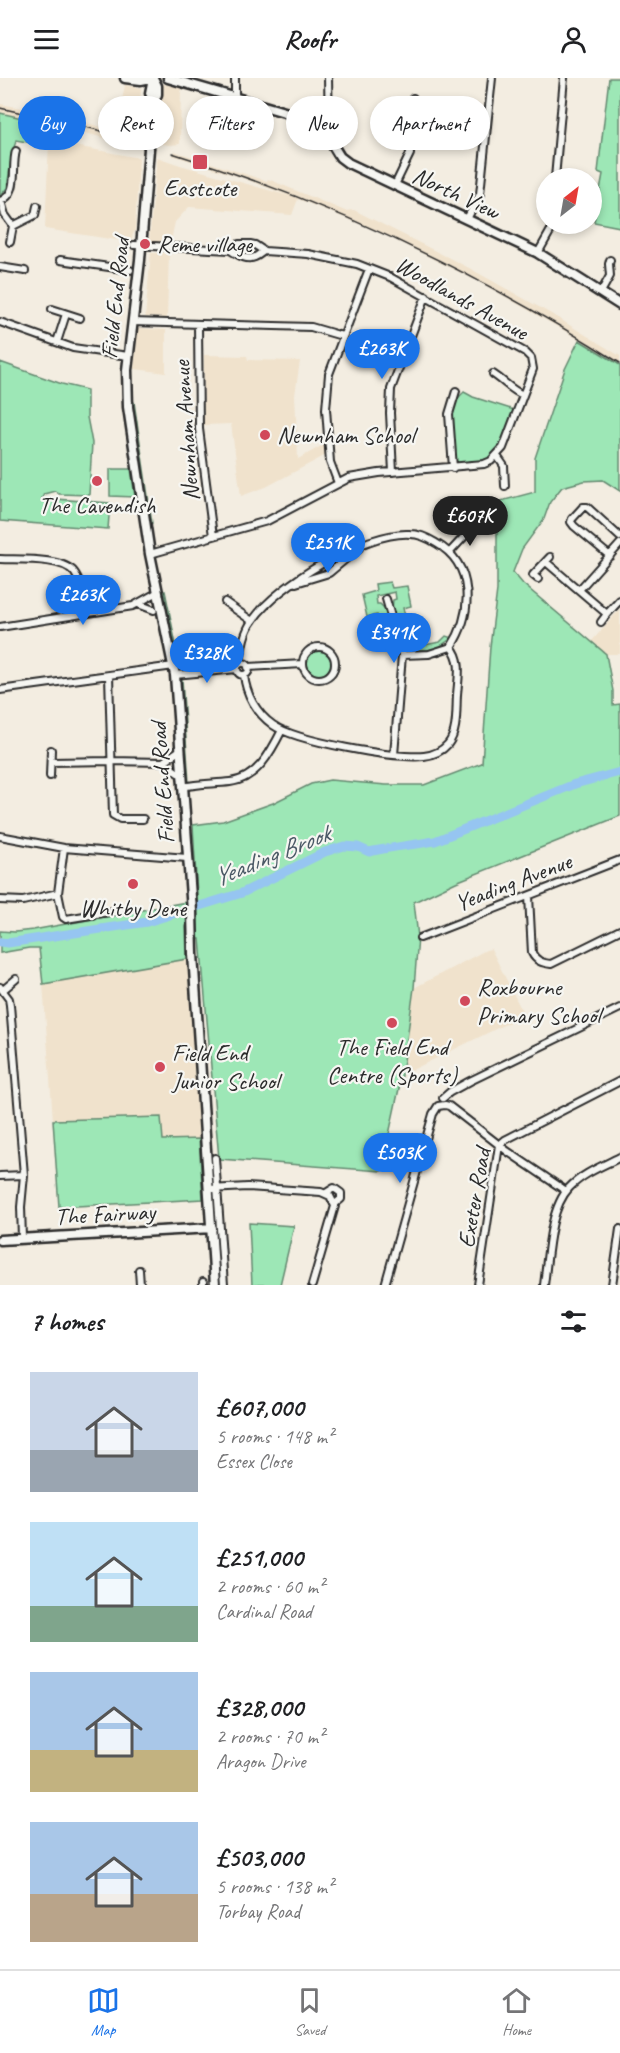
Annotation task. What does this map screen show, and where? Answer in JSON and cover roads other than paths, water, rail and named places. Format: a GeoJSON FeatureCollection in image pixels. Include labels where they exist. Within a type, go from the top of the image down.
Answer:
{"type":"FeatureCollection","features":[{"type":"Feature","properties":{"kind":"street"},"geometry":{"type":"LineString","coordinates":[[125,78],[140,80],[152,78]]}},
{"type":"Feature","properties":{"kind":"street","name":"Field End Road"},"geometry":{"type":"LineString","coordinates":[[152,78],[150,93],[154,102],[137,246],[128,356],[128,407],[150,554],[174,670],[192,908],[193,954],[213,1188],[212,1228],[215,1285]]}},
{"type":"Feature","properties":{"kind":"street","name":"North View"},"geometry":{"type":"LineString","coordinates":[[168,78],[231,96]]}},
{"type":"Feature","properties":{"kind":"street"},"geometry":{"type":"LineString","coordinates":[[235,78],[235,96]]}},
{"type":"Feature","properties":{"kind":"street"},"geometry":{"type":"LineString","coordinates":[[328,78],[328,96]]}},
{"type":"Feature","properties":{"kind":"street"},"geometry":{"type":"LineString","coordinates":[[467,219],[480,194],[492,78]]}},
{"type":"Feature","properties":{"kind":"street"},"geometry":{"type":"LineString","coordinates":[[556,168],[564,78]]}},
{"type":"Feature","properties":{"kind":"street","name":"North View"},"geometry":{"type":"LineString","coordinates":[[336,150],[348,163],[538,253],[620,305]]}},
{"type":"Feature","properties":{"kind":"street"},"geometry":{"type":"LineString","coordinates":[[395,186],[410,150]]}},
{"type":"Feature","properties":{"kind":"street"},"geometry":{"type":"LineString","coordinates":[[10,242],[13,226],[5,215],[0,201],[8,197],[12,188],[16,151]]}},
{"type":"Feature","properties":{"kind":"street"},"geometry":{"type":"LineString","coordinates":[[13,226],[35,215],[37,206]]}},
{"type":"Feature","properties":{"kind":"street"},"geometry":{"type":"LineString","coordinates":[[538,253],[549,234]]}},
{"type":"Feature","properties":{"kind":"street","name":"Woodlands Avenue"},"geometry":{"type":"LineString","coordinates":[[230,250],[239,244],[250,244],[264,251],[327,257],[369,269],[426,296],[531,358],[533,369],[503,448],[497,456]]}},
{"type":"Feature","properties":{"kind":"street","name":"Woodlands Avenue"},"geometry":{"type":"LineString","coordinates":[[137,246],[230,250],[239,256],[251,257],[264,251]]}},
{"type":"Feature","properties":{"kind":"street"},"geometry":{"type":"LineString","coordinates":[[60,260],[130,270]]}},
{"type":"Feature","properties":{"kind":"street"},"geometry":{"type":"LineString","coordinates":[[601,292],[610,276],[610,260]]}},
{"type":"Feature","properties":{"kind":"street"},"geometry":{"type":"LineString","coordinates":[[0,267],[25,271]]}},
{"type":"Feature","properties":{"kind":"street"},"geometry":{"type":"LineString","coordinates":[[338,483],[330,462],[326,392],[342,336],[369,269]]}},
{"type":"Feature","properties":{"kind":"street"},"geometry":{"type":"LineString","coordinates":[[393,472],[391,389],[426,296]]}},
{"type":"Feature","properties":{"kind":"street"},"geometry":{"type":"LineString","coordinates":[[52,309],[80,318]]}},
{"type":"Feature","properties":{"kind":"street"},"geometry":{"type":"LineString","coordinates":[[57,342],[66,314]]}},
{"type":"Feature","properties":{"kind":"street"},"geometry":{"type":"LineString","coordinates":[[0,322],[90,352],[128,356]]}},
{"type":"Feature","properties":{"kind":"street"},"geometry":{"type":"LineString","coordinates":[[132,322],[311,327],[342,336]]}},
{"type":"Feature","properties":{"kind":"street","name":"Newnham Avenue"},"geometry":{"type":"LineString","coordinates":[[198,324],[199,429],[213,536]]}},
{"type":"Feature","properties":{"kind":"street"},"geometry":{"type":"LineString","coordinates":[[493,374],[523,395]]}},
{"type":"Feature","properties":{"kind":"street"},"geometry":{"type":"LineString","coordinates":[[453,468],[450,414],[456,391]]}},
{"type":"Feature","properties":{"kind":"street"},"geometry":{"type":"LineString","coordinates":[[150,554],[267,521],[338,483],[361,475],[484,464],[497,456],[504,466],[505,486]]}},
{"type":"Feature","properties":{"kind":"street"},"geometry":{"type":"LineString","coordinates":[[610,556],[574,526],[572,519],[583,507],[587,507],[620,537]]}},
{"type":"Feature","properties":{"kind":"street"},"geometry":{"type":"LineString","coordinates":[[450,552],[474,526]]}},
{"type":"Feature","properties":{"kind":"street"},"geometry":{"type":"LineString","coordinates":[[244,675],[239,673],[243,639],[262,608],[285,588],[335,556],[362,545],[409,534],[430,539],[450,552],[466,579],[467,603],[462,626],[451,646],[429,654],[402,655]]}},
{"type":"Feature","properties":{"kind":"street"},"geometry":{"type":"LineString","coordinates":[[579,590],[620,544]]}},
{"type":"Feature","properties":{"kind":"street"},"geometry":{"type":"LineString","coordinates":[[285,588],[329,573],[362,545]]}},
{"type":"Feature","properties":{"kind":"street"},"geometry":{"type":"LineString","coordinates":[[0,559],[56,562],[65,565],[74,573],[86,613]]}},
{"type":"Feature","properties":{"kind":"street"},"geometry":{"type":"LineString","coordinates":[[538,579],[533,575],[548,560],[607,614]]}},
{"type":"Feature","properties":{"kind":"street"},"geometry":{"type":"LineString","coordinates":[[0,627],[138,604],[158,592]]}},
{"type":"Feature","properties":{"kind":"street"},"geometry":{"type":"LineString","coordinates":[[386,599],[402,655],[394,755]]}},
{"type":"Feature","properties":{"kind":"street"},"geometry":{"type":"LineString","coordinates":[[601,622],[620,600]]}},
{"type":"Feature","properties":{"kind":"street"},"geometry":{"type":"LineString","coordinates":[[225,602],[252,621]]}},
{"type":"Feature","properties":{"kind":"street"},"geometry":{"type":"LineString","coordinates":[[138,604],[154,610]]}},
{"type":"Feature","properties":{"kind":"street"},"geometry":{"type":"LineString","coordinates":[[244,675],[248,694],[262,716],[282,730],[304,738],[394,755],[423,756],[441,750],[453,737],[459,670],[457,656],[451,646]]}},
{"type":"Feature","properties":{"kind":"street"},"geometry":{"type":"LineString","coordinates":[[318,647],[328,650],[334,661],[330,674],[321,678],[311,676],[303,664],[306,654],[318,647]]}},
{"type":"Feature","properties":{"kind":"street"},"geometry":{"type":"LineString","coordinates":[[0,690],[108,675],[245,664],[248,668],[303,664]]}},
{"type":"Feature","properties":{"kind":"street"},"geometry":{"type":"LineString","coordinates":[[244,675],[248,668]]}},
{"type":"Feature","properties":{"kind":"street"},"geometry":{"type":"LineString","coordinates":[[108,675],[113,815],[120,819],[142,819]]}},
{"type":"Feature","properties":{"kind":"street"},"geometry":{"type":"LineString","coordinates":[[183,787],[243,779],[260,765],[282,730]]}},
{"type":"Feature","properties":{"kind":"street"},"geometry":{"type":"LineString","coordinates":[[50,776],[51,750]]}},
{"type":"Feature","properties":{"kind":"street"},"geometry":{"type":"LineString","coordinates":[[164,762],[180,750]]}},
{"type":"Feature","properties":{"kind":"street"},"geometry":{"type":"LineString","coordinates":[[51,762],[111,760],[164,762],[182,774]]}},
{"type":"Feature","properties":{"kind":"street"},"geometry":{"type":"LineString","coordinates":[[0,836],[64,848],[187,858]]}},
{"type":"Feature","properties":{"kind":"street"},"geometry":{"type":"LineString","coordinates":[[64,848],[58,892],[63,917],[66,919],[122,910]]}},
{"type":"Feature","properties":{"kind":"street","name":"Yeading Avenue"},"geometry":{"type":"LineString","coordinates":[[420,938],[620,860]]}},
{"type":"Feature","properties":{"kind":"street"},"geometry":{"type":"LineString","coordinates":[[0,900],[22,901],[58,892]]}},
{"type":"Feature","properties":{"kind":"street"},"geometry":{"type":"LineString","coordinates":[[529,896],[532,953],[534,958],[545,963],[551,964],[620,930]]}},
{"type":"Feature","properties":{"kind":"street"},"geometry":{"type":"LineString","coordinates":[[16,979],[2,989],[10,1005],[24,1175],[21,1199],[22,1238]]}},
{"type":"Feature","properties":{"kind":"street"},"geometry":{"type":"LineString","coordinates":[[385,1285],[433,1114],[450,1092],[620,1008]]}},
{"type":"Feature","properties":{"kind":"street","name":"Exeter Road"},"geometry":{"type":"LineString","coordinates":[[478,1285],[499,1145],[620,1081]]}},
{"type":"Feature","properties":{"kind":"street"},"geometry":{"type":"LineString","coordinates":[[442,1102],[566,1191]]}},
{"type":"Feature","properties":{"kind":"street"},"geometry":{"type":"LineString","coordinates":[[544,1285],[554,1217],[566,1191],[578,1180],[620,1157]]}},
{"type":"Feature","properties":{"kind":"street"},"geometry":{"type":"LineString","coordinates":[[215,1158],[213,1188],[224,1285]]}},
{"type":"Feature","properties":{"kind":"street"},"geometry":{"type":"LineString","coordinates":[[605,1165],[620,1165]]}},
{"type":"Feature","properties":{"kind":"street"},"geometry":{"type":"LineString","coordinates":[[0,1176],[24,1175]]}},
{"type":"Feature","properties":{"kind":"street"},"geometry":{"type":"LineString","coordinates":[[213,1188],[248,1187],[326,1193],[333,1199],[335,1204],[312,1285]]}},
{"type":"Feature","properties":{"kind":"street","name":"The Fairway"},"geometry":{"type":"LineString","coordinates":[[0,1240],[212,1228]]}},
{"type":"Feature","properties":{"kind":"street"},"geometry":{"type":"LineString","coordinates":[[612,1285],[620,1229]]}},
{"type":"Feature","properties":{"kind":"street"},"geometry":{"type":"LineString","coordinates":[[139,1270],[140,1285]]}},
{"type":"Feature","properties":{"kind":"waterway","name":"Yeading Brook"},"geometry":{"type":"LineString","coordinates":[[0,942],[8,943],[147,922],[242,893],[325,852],[344,846],[358,847],[369,852],[435,841],[575,784],[620,772]]}},
{"type":"Feature","properties":{"kind":"railway"},"geometry":{"type":"LineString","coordinates":[[0,108],[98,130]]}},
{"type":"Feature","properties":{"kind":"railway"},"geometry":{"type":"LineString","coordinates":[[172,153],[289,194],[403,243],[459,270],[567,330],[620,363]]}},
{"type":"Feature","properties":{"kind":"place","name":"Eastcote"},"geometry":{"type":"Point","coordinates":[200,162]}},
{"type":"Feature","properties":{"kind":"place","name":"Reme village"},"geometry":{"type":"Point","coordinates":[145,244]}},
{"type":"Feature","properties":{"kind":"place","name":"Newnham School"},"geometry":{"type":"Point","coordinates":[265,435]}},
{"type":"Feature","properties":{"kind":"place","name":"The Cavendish"},"geometry":{"type":"Point","coordinates":[97,481]}},
{"type":"Feature","properties":{"kind":"place","name":"Whitby Dene"},"geometry":{"type":"Point","coordinates":[133,884]}},
{"type":"Feature","properties":{"kind":"place","name":"Roxbourne Primary School"},"geometry":{"type":"Point","coordinates":[465,1001]}},
{"type":"Feature","properties":{"kind":"place","name":"The Field End Centre (Sports)"},"geometry":{"type":"Point","coordinates":[392,1023]}},
{"type":"Feature","properties":{"kind":"place","name":"Field End Junior School"},"geometry":{"type":"Point","coordinates":[160,1067]}}]}
